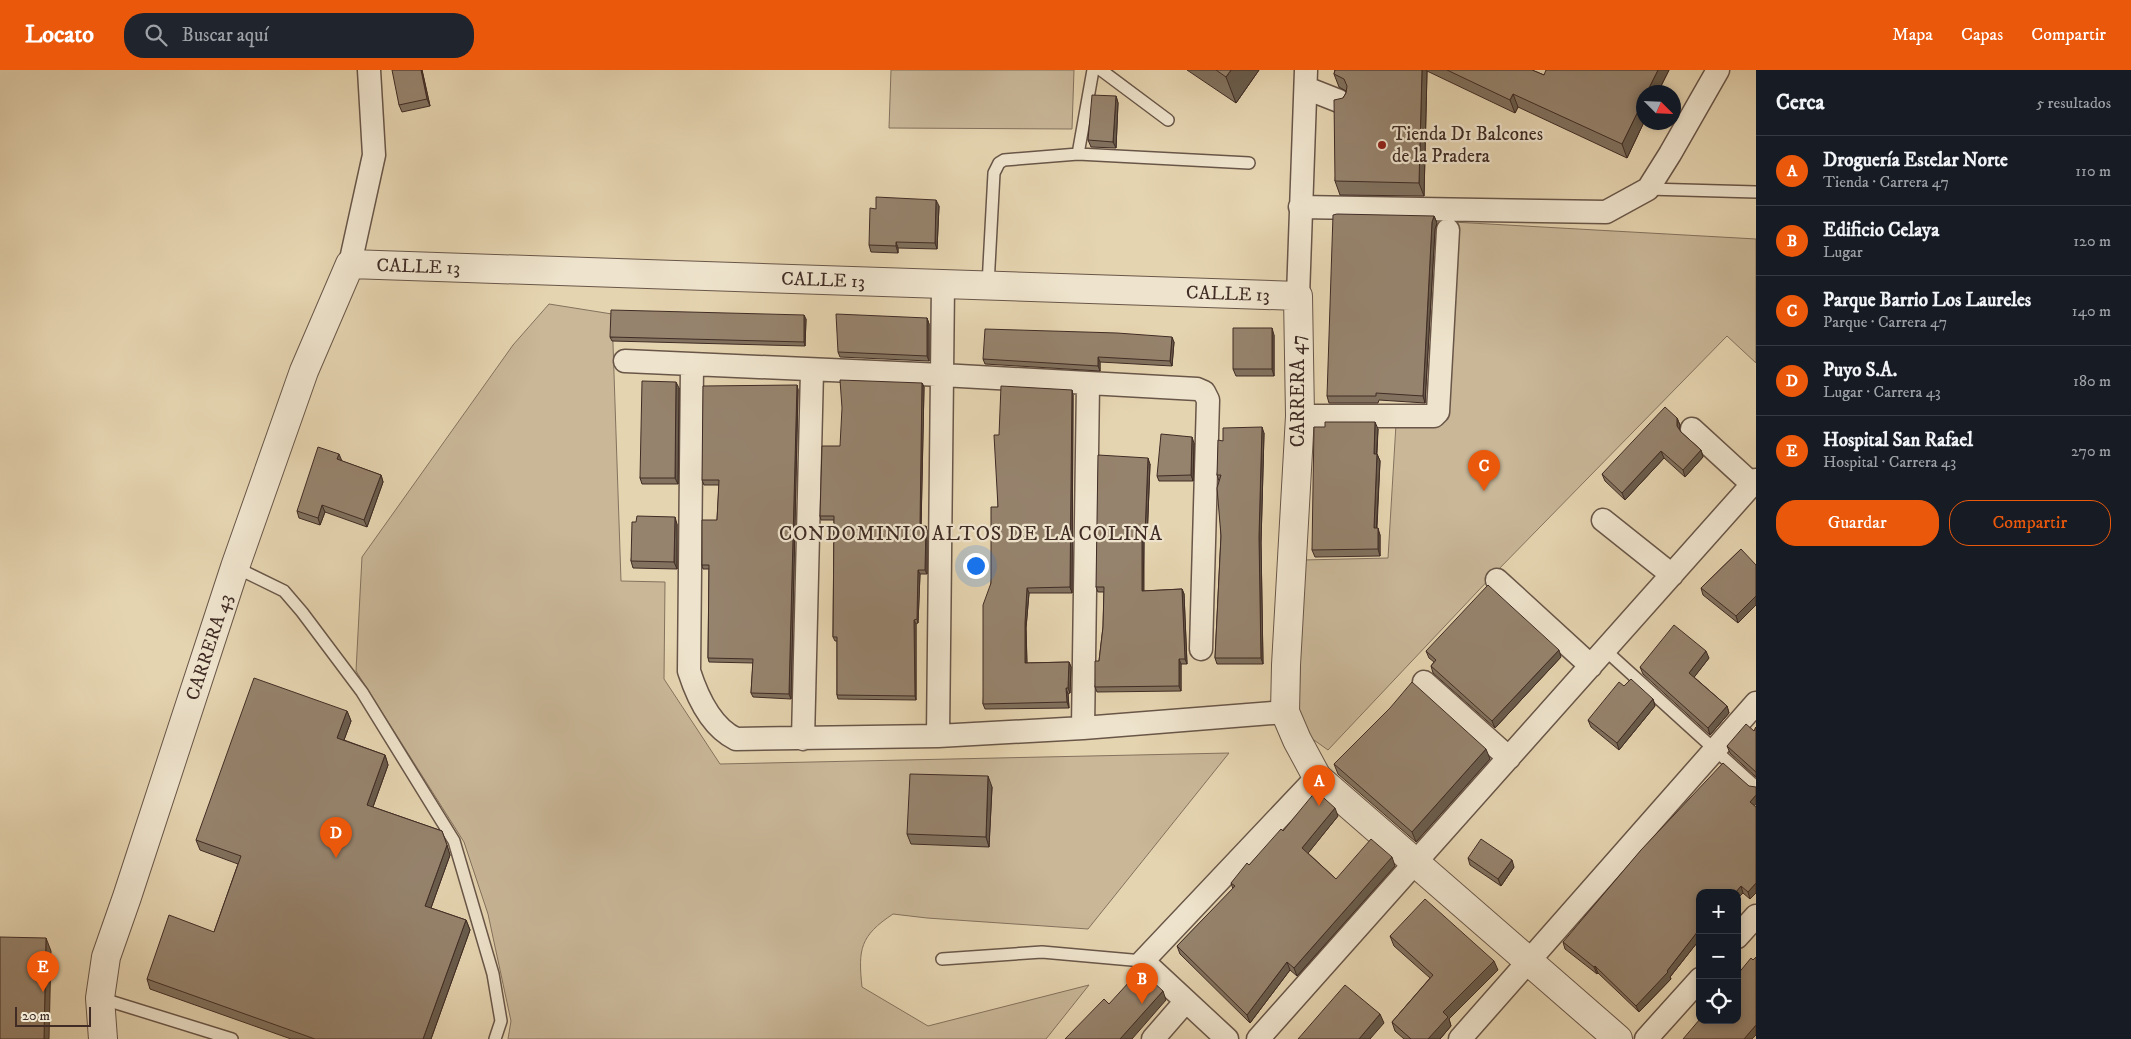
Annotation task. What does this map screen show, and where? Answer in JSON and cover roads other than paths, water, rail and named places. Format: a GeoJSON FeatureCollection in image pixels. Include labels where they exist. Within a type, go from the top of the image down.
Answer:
{"type":"FeatureCollection","features":[{"type":"Feature","properties":{"kind":"street"},"geometry":{"type":"LineString","coordinates":[[350,264],[374,155],[369,70]]}},
{"type":"Feature","properties":{"kind":"street"},"geometry":{"type":"LineString","coordinates":[[1300,207],[1606,212],[1648,189],[1718,70]]}},
{"type":"Feature","properties":{"kind":"street"},"geometry":{"type":"LineString","coordinates":[[1306,79],[1339,101]]}},
{"type":"Feature","properties":{"kind":"street","name":"CARRERA 47"},"geometry":{"type":"LineString","coordinates":[[1285,712],[1300,416],[1298,296],[1306,79]]}},
{"type":"Feature","properties":{"kind":"street"},"geometry":{"type":"LineString","coordinates":[[1300,416],[1434,416],[1438,412],[1448,230]]}},
{"type":"Feature","properties":{"kind":"street","name":"CALLE 13"},"geometry":{"type":"LineString","coordinates":[[350,264],[1298,296]]}},
{"type":"Feature","properties":{"kind":"street","name":"CARRERA 43"},"geometry":{"type":"LineString","coordinates":[[103,1039],[100,998],[106,957],[235,567],[304,371],[350,264]]}},
{"type":"Feature","properties":{"kind":"street"},"geometry":{"type":"LineString","coordinates":[[938,736],[943,284]]}},
{"type":"Feature","properties":{"kind":"street"},"geometry":{"type":"LineString","coordinates":[[625,361],[942,375],[1197,389],[1204,392],[1208,400],[1201,649]]}},
{"type":"Feature","properties":{"kind":"street"},"geometry":{"type":"LineString","coordinates":[[692,365],[690,670],[695,689],[718,728],[736,739],[938,736],[1083,728],[1285,712],[1297,740],[1317,777],[1618,1039]]}},
{"type":"Feature","properties":{"kind":"street"},"geometry":{"type":"LineString","coordinates":[[803,739],[812,370]]}},
{"type":"Feature","properties":{"kind":"street"},"geometry":{"type":"LineString","coordinates":[[1083,728],[1088,384]]}},
{"type":"Feature","properties":{"kind":"street"},"geometry":{"type":"LineString","coordinates":[[1258,1039],[1754,482],[1692,428]]}},
{"type":"Feature","properties":{"kind":"street"},"geometry":{"type":"LineString","coordinates":[[1602,520],[1672,575]]}},
{"type":"Feature","properties":{"kind":"street"},"geometry":{"type":"LineString","coordinates":[[1498,580],[1598,658]]}},
{"type":"Feature","properties":{"kind":"street"},"geometry":{"type":"LineString","coordinates":[[1424,682],[1509,758]]}},
{"type":"Feature","properties":{"kind":"street"},"geometry":{"type":"LineString","coordinates":[[1460,1039],[1756,703]]}},
{"type":"Feature","properties":{"kind":"street"},"geometry":{"type":"LineString","coordinates":[[1227,1039],[1143,961],[1317,777]]}},
{"type":"Feature","properties":{"kind":"street"},"geometry":{"type":"LineString","coordinates":[[1740,934],[1756,916]]}},
{"type":"Feature","properties":{"kind":"street"},"geometry":{"type":"LineString","coordinates":[[1646,1039],[1696,983]]}},
{"type":"Feature","properties":{"kind":"street"},"geometry":{"type":"LineString","coordinates":[[1153,1039],[1186,1001]]}},
{"type":"Feature","properties":{"kind":"lane"},"geometry":{"type":"LineString","coordinates":[[1078,154],[1093,70]]}},
{"type":"Feature","properties":{"kind":"lane"},"geometry":{"type":"LineString","coordinates":[[1101,70],[1168,120]]}},
{"type":"Feature","properties":{"kind":"lane"},"geometry":{"type":"LineString","coordinates":[[988,285],[993,179],[999,163],[1010,158],[1078,154],[1249,163]]}},
{"type":"Feature","properties":{"kind":"lane"},"geometry":{"type":"LineString","coordinates":[[1648,189],[1756,192]]}},
{"type":"Feature","properties":{"kind":"lane"},"geometry":{"type":"LineString","coordinates":[[235,567],[284,591],[302,612],[362,692],[454,841],[493,974],[501,1021],[495,1039]]}},
{"type":"Feature","properties":{"kind":"lane"},"geometry":{"type":"LineString","coordinates":[[1598,658],[1714,750],[1756,787]]}},
{"type":"Feature","properties":{"kind":"lane"},"geometry":{"type":"LineString","coordinates":[[942,959],[1042,952],[1143,961]]}},
{"type":"Feature","properties":{"kind":"lane"},"geometry":{"type":"LineString","coordinates":[[100,998],[232,1039]]}},
{"type":"Feature","properties":{"kind":"place","name":"Tienda D1 Balcones de la Pradera"},"geometry":{"type":"Point","coordinates":[1382,145]}},
{"type":"Feature","properties":{"kind":"place","name":"Parque Barrio Los Laureles"},"geometry":{"type":"Point","coordinates":[1484,491]}},
{"type":"Feature","properties":{"kind":"place","name":"Droguería Estelar Norte"},"geometry":{"type":"Point","coordinates":[1319,806]}},
{"type":"Feature","properties":{"kind":"place","name":"Puyo S.A."},"geometry":{"type":"Point","coordinates":[336,858]}},
{"type":"Feature","properties":{"kind":"place","name":"Hospital San Rafael"},"geometry":{"type":"Point","coordinates":[43,992]}},
{"type":"Feature","properties":{"kind":"place","name":"Edificio Celaya"},"geometry":{"type":"Point","coordinates":[1142,1004]}},
{"type":"Feature","properties":{"kind":"district","name":"CONDOMINIO ALTOS DE LA COLINA"},"geometry":{"type":"Point","coordinates":[971,534]}}]}
